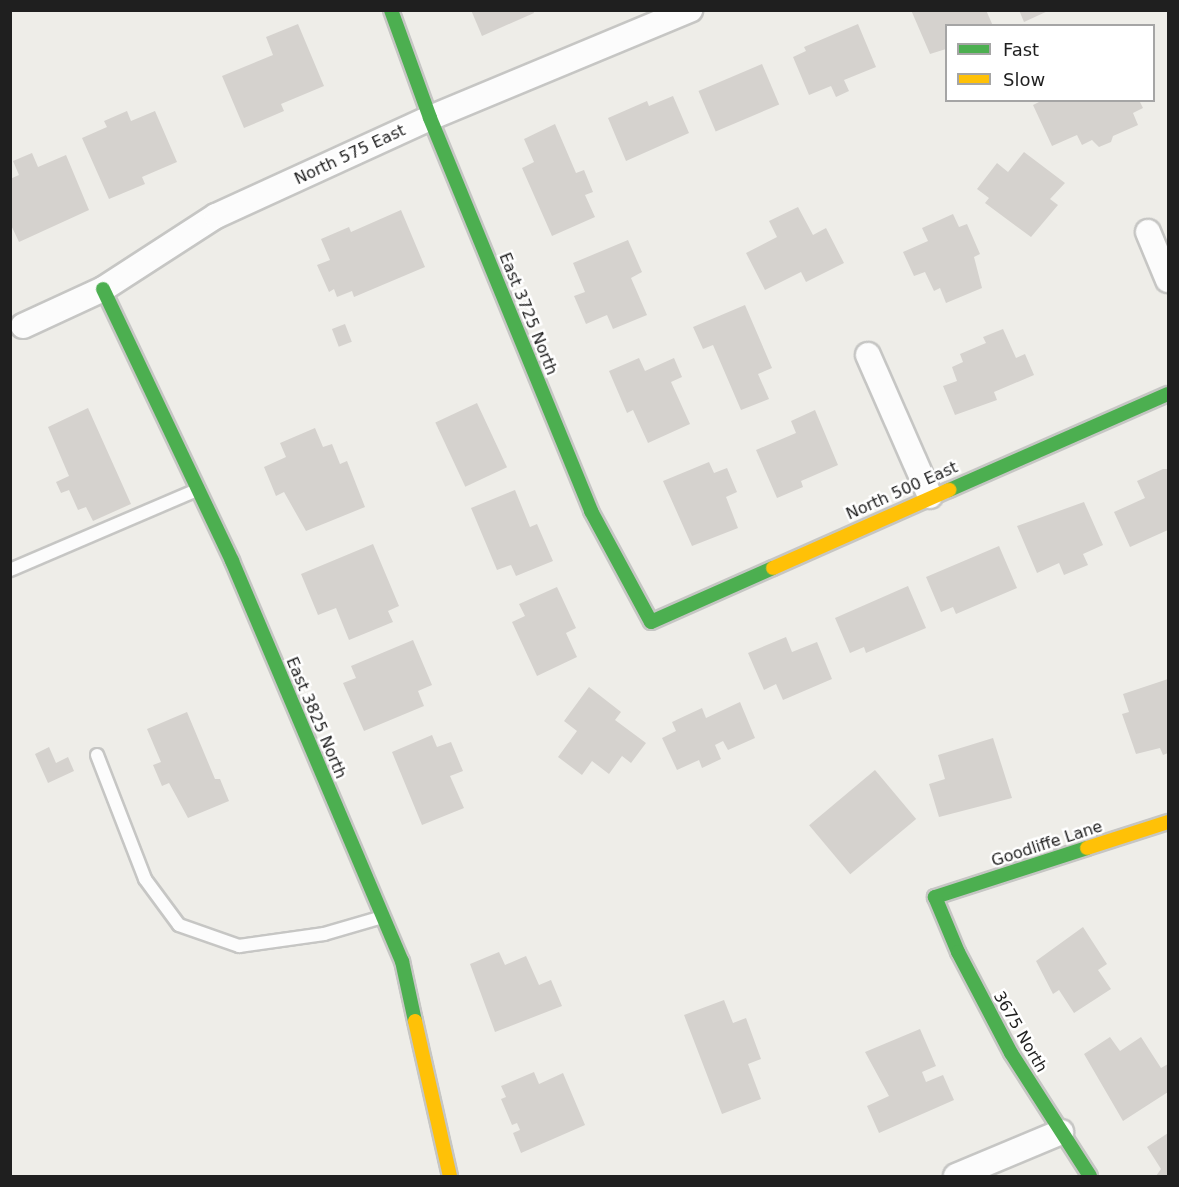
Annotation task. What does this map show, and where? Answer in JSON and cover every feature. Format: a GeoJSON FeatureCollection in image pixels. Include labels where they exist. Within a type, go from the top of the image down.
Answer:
{"type":"FeatureCollection","features":[{"type":"Feature","properties":{"kind":"street","name":"East 3725 North"},"geometry":{"type":"LineString","coordinates":[[391,10],[430,118],[591,511],[651,622]]}},
{"type":"Feature","properties":{"kind":"street","name":"North 575 East"},"geometry":{"type":"LineString","coordinates":[[23,326],[103,289],[216,216],[430,118],[690,10]]}},
{"type":"Feature","properties":{"kind":"street"},"geometry":{"type":"LineString","coordinates":[[1148,232],[1168,280]]}},
{"type":"Feature","properties":{"kind":"street","name":"East 3825 North"},"geometry":{"type":"LineString","coordinates":[[103,289],[198,490],[402,962],[450,1176]]}},
{"type":"Feature","properties":{"kind":"street"},"geometry":{"type":"LineString","coordinates":[[868,355],[930,496]]}},
{"type":"Feature","properties":{"kind":"street","name":"North 500 East"},"geometry":{"type":"LineString","coordinates":[[651,622],[930,496],[1168,394]]}},
{"type":"Feature","properties":{"kind":"street","name":"Goodliffe Lane"},"geometry":{"type":"LineString","coordinates":[[934,897],[1168,822]]}},
{"type":"Feature","properties":{"kind":"street","name":"3675 North"},"geometry":{"type":"LineString","coordinates":[[934,897],[958,952],[1011,1053],[1090,1176]]}},
{"type":"Feature","properties":{"kind":"street"},"geometry":{"type":"LineString","coordinates":[[956,1176],[1061,1132]]}},
{"type":"Feature","properties":{"kind":"lane"},"geometry":{"type":"LineString","coordinates":[[10,570],[198,490]]}},
{"type":"Feature","properties":{"kind":"lane"},"geometry":{"type":"LineString","coordinates":[[97,755],[145,879],[179,925],[239,946],[324,934],[383,917]]}},
{"type":"Feature","properties":{"kind":"building"},"geometry":{"type":"Polygon","coordinates":[[[471,10],[533,10],[534,13],[482,36],[471,10]]]}},
{"type":"Feature","properties":{"kind":"building"},"geometry":{"type":"Polygon","coordinates":[[[911,10],[986,10],[992,24],[945,24],[945,49],[930,54],[911,10]]]}},
{"type":"Feature","properties":{"kind":"building"},"geometry":{"type":"Polygon","coordinates":[[[1019,10],[1050,10],[1024,22],[1019,10]]]}},
{"type":"Feature","properties":{"kind":"building"},"geometry":{"type":"Polygon","coordinates":[[[298,24],[324,86],[281,104],[284,111],[244,128],[222,76],[273,55],[266,37],[298,24]]]}},
{"type":"Feature","properties":{"kind":"building"},"geometry":{"type":"Polygon","coordinates":[[[858,24],[876,67],[844,80],[849,91],[836,97],[831,86],[809,95],[793,57],[806,51],[804,47],[858,24]]]}},
{"type":"Feature","properties":{"kind":"building"},"geometry":{"type":"Polygon","coordinates":[[[762,64],[779,105],[716,131],[698,91],[762,64]]]}},
{"type":"Feature","properties":{"kind":"building"},"geometry":{"type":"Polygon","coordinates":[[[673,96],[689,133],[626,161],[608,118],[647,101],[649,106],[673,96]]]}},
{"type":"Feature","properties":{"kind":"building"},"geometry":{"type":"Polygon","coordinates":[[[1039,102],[1140,102],[1143,108],[1133,113],[1138,125],[1113,136],[1111,142],[1099,147],[1092,140],[1082,145],[1077,135],[1052,146],[1033,105],[1039,102]]]}},
{"type":"Feature","properties":{"kind":"building"},"geometry":{"type":"Polygon","coordinates":[[[127,111],[131,121],[155,111],[177,162],[142,177],[145,184],[109,199],[82,138],[107,127],[104,121],[127,111]]]}},
{"type":"Feature","properties":{"kind":"building"},"geometry":{"type":"Polygon","coordinates":[[[555,124],[576,173],[584,170],[593,192],[585,195],[595,217],[552,236],[522,168],[534,162],[524,139],[555,124]]]}},
{"type":"Feature","properties":{"kind":"building"},"geometry":{"type":"Polygon","coordinates":[[[1024,152],[1065,183],[1050,199],[1058,205],[1031,237],[985,203],[989,198],[977,189],[997,163],[1008,172],[1024,152]]]}},
{"type":"Feature","properties":{"kind":"building"},"geometry":{"type":"Polygon","coordinates":[[[32,153],[38,167],[66,155],[89,210],[19,242],[10,223],[10,179],[19,175],[13,161],[32,153]]]}},
{"type":"Feature","properties":{"kind":"building"},"geometry":{"type":"Polygon","coordinates":[[[798,207],[813,235],[826,228],[844,263],[806,282],[801,272],[765,290],[746,253],[777,237],[769,221],[798,207]]]}},
{"type":"Feature","properties":{"kind":"building"},"geometry":{"type":"Polygon","coordinates":[[[401,210],[425,267],[354,297],[352,291],[337,297],[334,289],[329,292],[317,265],[330,260],[321,239],[349,227],[351,232],[401,210]]]}},
{"type":"Feature","properties":{"kind":"building"},"geometry":{"type":"Polygon","coordinates":[[[953,214],[959,227],[967,224],[980,254],[974,257],[982,288],[946,303],[940,288],[934,291],[925,272],[914,276],[903,252],[928,241],[922,228],[953,214]]]}},
{"type":"Feature","properties":{"kind":"building"},"geometry":{"type":"Polygon","coordinates":[[[628,240],[642,272],[631,278],[647,315],[613,329],[607,315],[586,324],[574,296],[585,292],[573,263],[628,240]]]}},
{"type":"Feature","properties":{"kind":"building"},"geometry":{"type":"Polygon","coordinates":[[[745,305],[772,368],[758,374],[769,399],[741,410],[713,345],[703,349],[693,327],[745,305]]]}},
{"type":"Feature","properties":{"kind":"building"},"geometry":{"type":"Polygon","coordinates":[[[345,324],[352,342],[339,347],[332,329],[345,324]]]}},
{"type":"Feature","properties":{"kind":"building"},"geometry":{"type":"Polygon","coordinates":[[[1003,329],[1016,358],[1025,354],[1034,375],[994,392],[997,400],[955,415],[943,386],[957,381],[952,367],[963,362],[960,354],[986,343],[983,337],[1003,329]]]}},
{"type":"Feature","properties":{"kind":"building"},"geometry":{"type":"Polygon","coordinates":[[[639,358],[645,371],[674,358],[682,377],[671,382],[690,424],[648,443],[633,410],[627,413],[609,371],[639,358]]]}},
{"type":"Feature","properties":{"kind":"building"},"geometry":{"type":"Polygon","coordinates":[[[477,403],[507,467],[465,487],[435,422],[477,403]]]}},
{"type":"Feature","properties":{"kind":"building"},"geometry":{"type":"Polygon","coordinates":[[[88,408],[131,504],[93,521],[86,507],[78,510],[69,490],[61,493],[56,482],[69,476],[48,427],[88,408]]]}},
{"type":"Feature","properties":{"kind":"building"},"geometry":{"type":"Polygon","coordinates":[[[815,410],[838,465],[801,481],[803,487],[777,498],[756,450],[796,433],[791,421],[815,410]]]}},
{"type":"Feature","properties":{"kind":"building"},"geometry":{"type":"Polygon","coordinates":[[[315,428],[323,447],[332,444],[340,464],[347,461],[365,507],[306,531],[284,492],[276,496],[264,467],[286,457],[280,443],[315,428]]]}},
{"type":"Feature","properties":{"kind":"building"},"geometry":{"type":"Polygon","coordinates":[[[709,462],[714,473],[727,468],[737,492],[726,497],[738,528],[692,546],[663,481],[709,462]]]}},
{"type":"Feature","properties":{"kind":"building"},"geometry":{"type":"Polygon","coordinates":[[[1163,469],[1168,469],[1168,530],[1130,547],[1114,512],[1145,498],[1137,481],[1163,469]]]}},
{"type":"Feature","properties":{"kind":"building"},"geometry":{"type":"Polygon","coordinates":[[[515,490],[530,527],[537,524],[553,561],[516,576],[511,565],[497,570],[471,508],[515,490]]]}},
{"type":"Feature","properties":{"kind":"building"},"geometry":{"type":"Polygon","coordinates":[[[1084,502],[1103,545],[1083,554],[1088,565],[1064,575],[1059,563],[1037,573],[1017,526],[1084,502]]]}},
{"type":"Feature","properties":{"kind":"building"},"geometry":{"type":"Polygon","coordinates":[[[373,544],[399,606],[388,611],[393,622],[349,640],[336,608],[318,615],[301,574],[373,544]]]}},
{"type":"Feature","properties":{"kind":"building"},"geometry":{"type":"Polygon","coordinates":[[[999,546],[1017,588],[956,614],[953,607],[941,612],[926,577],[999,546]]]}},
{"type":"Feature","properties":{"kind":"building"},"geometry":{"type":"Polygon","coordinates":[[[908,586],[926,628],[866,653],[864,647],[850,653],[835,618],[908,586]]]}},
{"type":"Feature","properties":{"kind":"building"},"geometry":{"type":"Polygon","coordinates":[[[557,587],[576,628],[566,633],[577,657],[537,676],[512,622],[525,616],[519,604],[557,587]]]}},
{"type":"Feature","properties":{"kind":"building"},"geometry":{"type":"Polygon","coordinates":[[[786,637],[792,652],[817,642],[832,679],[783,700],[776,684],[764,690],[748,653],[786,637]]]}},
{"type":"Feature","properties":{"kind":"building"},"geometry":{"type":"Polygon","coordinates":[[[413,640],[432,685],[418,691],[424,706],[364,731],[343,683],[356,678],[351,666],[413,640]]]}},
{"type":"Feature","properties":{"kind":"building"},"geometry":{"type":"Polygon","coordinates":[[[1168,679],[1168,753],[1163,755],[1160,748],[1136,754],[1122,714],[1129,712],[1123,694],[1168,679]]]}},
{"type":"Feature","properties":{"kind":"building"},"geometry":{"type":"Polygon","coordinates":[[[589,687],[621,712],[615,720],[646,743],[631,763],[622,756],[609,774],[592,761],[582,775],[558,757],[577,731],[564,721],[589,687]]]}},
{"type":"Feature","properties":{"kind":"building"},"geometry":{"type":"Polygon","coordinates":[[[740,702],[755,738],[728,750],[723,741],[715,745],[721,759],[702,768],[699,760],[677,770],[662,738],[676,731],[672,722],[702,708],[706,718],[740,702]]]}},
{"type":"Feature","properties":{"kind":"building"},"geometry":{"type":"Polygon","coordinates":[[[187,712],[215,779],[220,779],[229,801],[188,818],[169,783],[162,786],[153,765],[161,762],[147,729],[187,712]]]}},
{"type":"Feature","properties":{"kind":"building"},"geometry":{"type":"Polygon","coordinates":[[[432,735],[437,747],[451,742],[463,771],[450,776],[464,808],[422,825],[392,752],[432,735]]]}},
{"type":"Feature","properties":{"kind":"building"},"geometry":{"type":"Polygon","coordinates":[[[993,738],[1012,798],[939,817],[929,784],[945,779],[938,755],[993,738]]]}},
{"type":"Feature","properties":{"kind":"building"},"geometry":{"type":"Polygon","coordinates":[[[49,747],[56,763],[68,757],[74,771],[48,783],[35,754],[49,747]]]}},
{"type":"Feature","properties":{"kind":"building"},"geometry":{"type":"Polygon","coordinates":[[[875,770],[916,819],[850,874],[809,825],[875,770]]]}},
{"type":"Feature","properties":{"kind":"building"},"geometry":{"type":"Polygon","coordinates":[[[1083,927],[1107,964],[1098,970],[1111,989],[1074,1013],[1059,990],[1053,994],[1036,961],[1083,927]]]}},
{"type":"Feature","properties":{"kind":"building"},"geometry":{"type":"Polygon","coordinates":[[[499,952],[505,965],[526,956],[539,985],[551,980],[562,1006],[495,1032],[470,964],[499,952]]]}},
{"type":"Feature","properties":{"kind":"building"},"geometry":{"type":"Polygon","coordinates":[[[724,1000],[733,1023],[746,1018],[761,1059],[748,1064],[761,1099],[722,1114],[684,1015],[724,1000]]]}},
{"type":"Feature","properties":{"kind":"building"},"geometry":{"type":"Polygon","coordinates":[[[920,1029],[936,1066],[922,1072],[926,1082],[943,1075],[954,1100],[879,1133],[867,1106],[889,1096],[865,1052],[920,1029]]]}},
{"type":"Feature","properties":{"kind":"building"},"geometry":{"type":"Polygon","coordinates":[[[1110,1037],[1120,1051],[1141,1037],[1161,1068],[1168,1064],[1168,1092],[1123,1121],[1084,1054],[1110,1037]]]}},
{"type":"Feature","properties":{"kind":"building"},"geometry":{"type":"Polygon","coordinates":[[[534,1072],[539,1084],[563,1073],[585,1125],[521,1153],[513,1133],[520,1130],[517,1123],[512,1125],[501,1099],[506,1097],[501,1086],[534,1072]]]}},
{"type":"Feature","properties":{"kind":"building"},"geometry":{"type":"Polygon","coordinates":[[[1168,1133],[1168,1176],[1156,1176],[1161,1169],[1147,1147],[1168,1133]]]}},
{"type":"Feature","properties":{"kind":"traffic: fast"},"geometry":{"type":"LineString","coordinates":[[391,10],[430,118],[591,511],[651,622],[773,568]]}},
{"type":"Feature","properties":{"kind":"traffic: fast"},"geometry":{"type":"LineString","coordinates":[[103,289],[232,561],[402,961],[415,1021]]}},
{"type":"Feature","properties":{"kind":"traffic: fast"},"geometry":{"type":"LineString","coordinates":[[949,490],[1168,394]]}},
{"type":"Feature","properties":{"kind":"traffic: fast"},"geometry":{"type":"LineString","coordinates":[[1087,848],[935,897],[958,952],[1011,1053],[1090,1176]]}},
{"type":"Feature","properties":{"kind":"traffic: slow"},"geometry":{"type":"LineString","coordinates":[[773,568],[949,490]]}},
{"type":"Feature","properties":{"kind":"traffic: slow"},"geometry":{"type":"LineString","coordinates":[[1087,848],[1168,822]]}},
{"type":"Feature","properties":{"kind":"traffic: slow"},"geometry":{"type":"LineString","coordinates":[[415,1021],[450,1176]]}}]}
